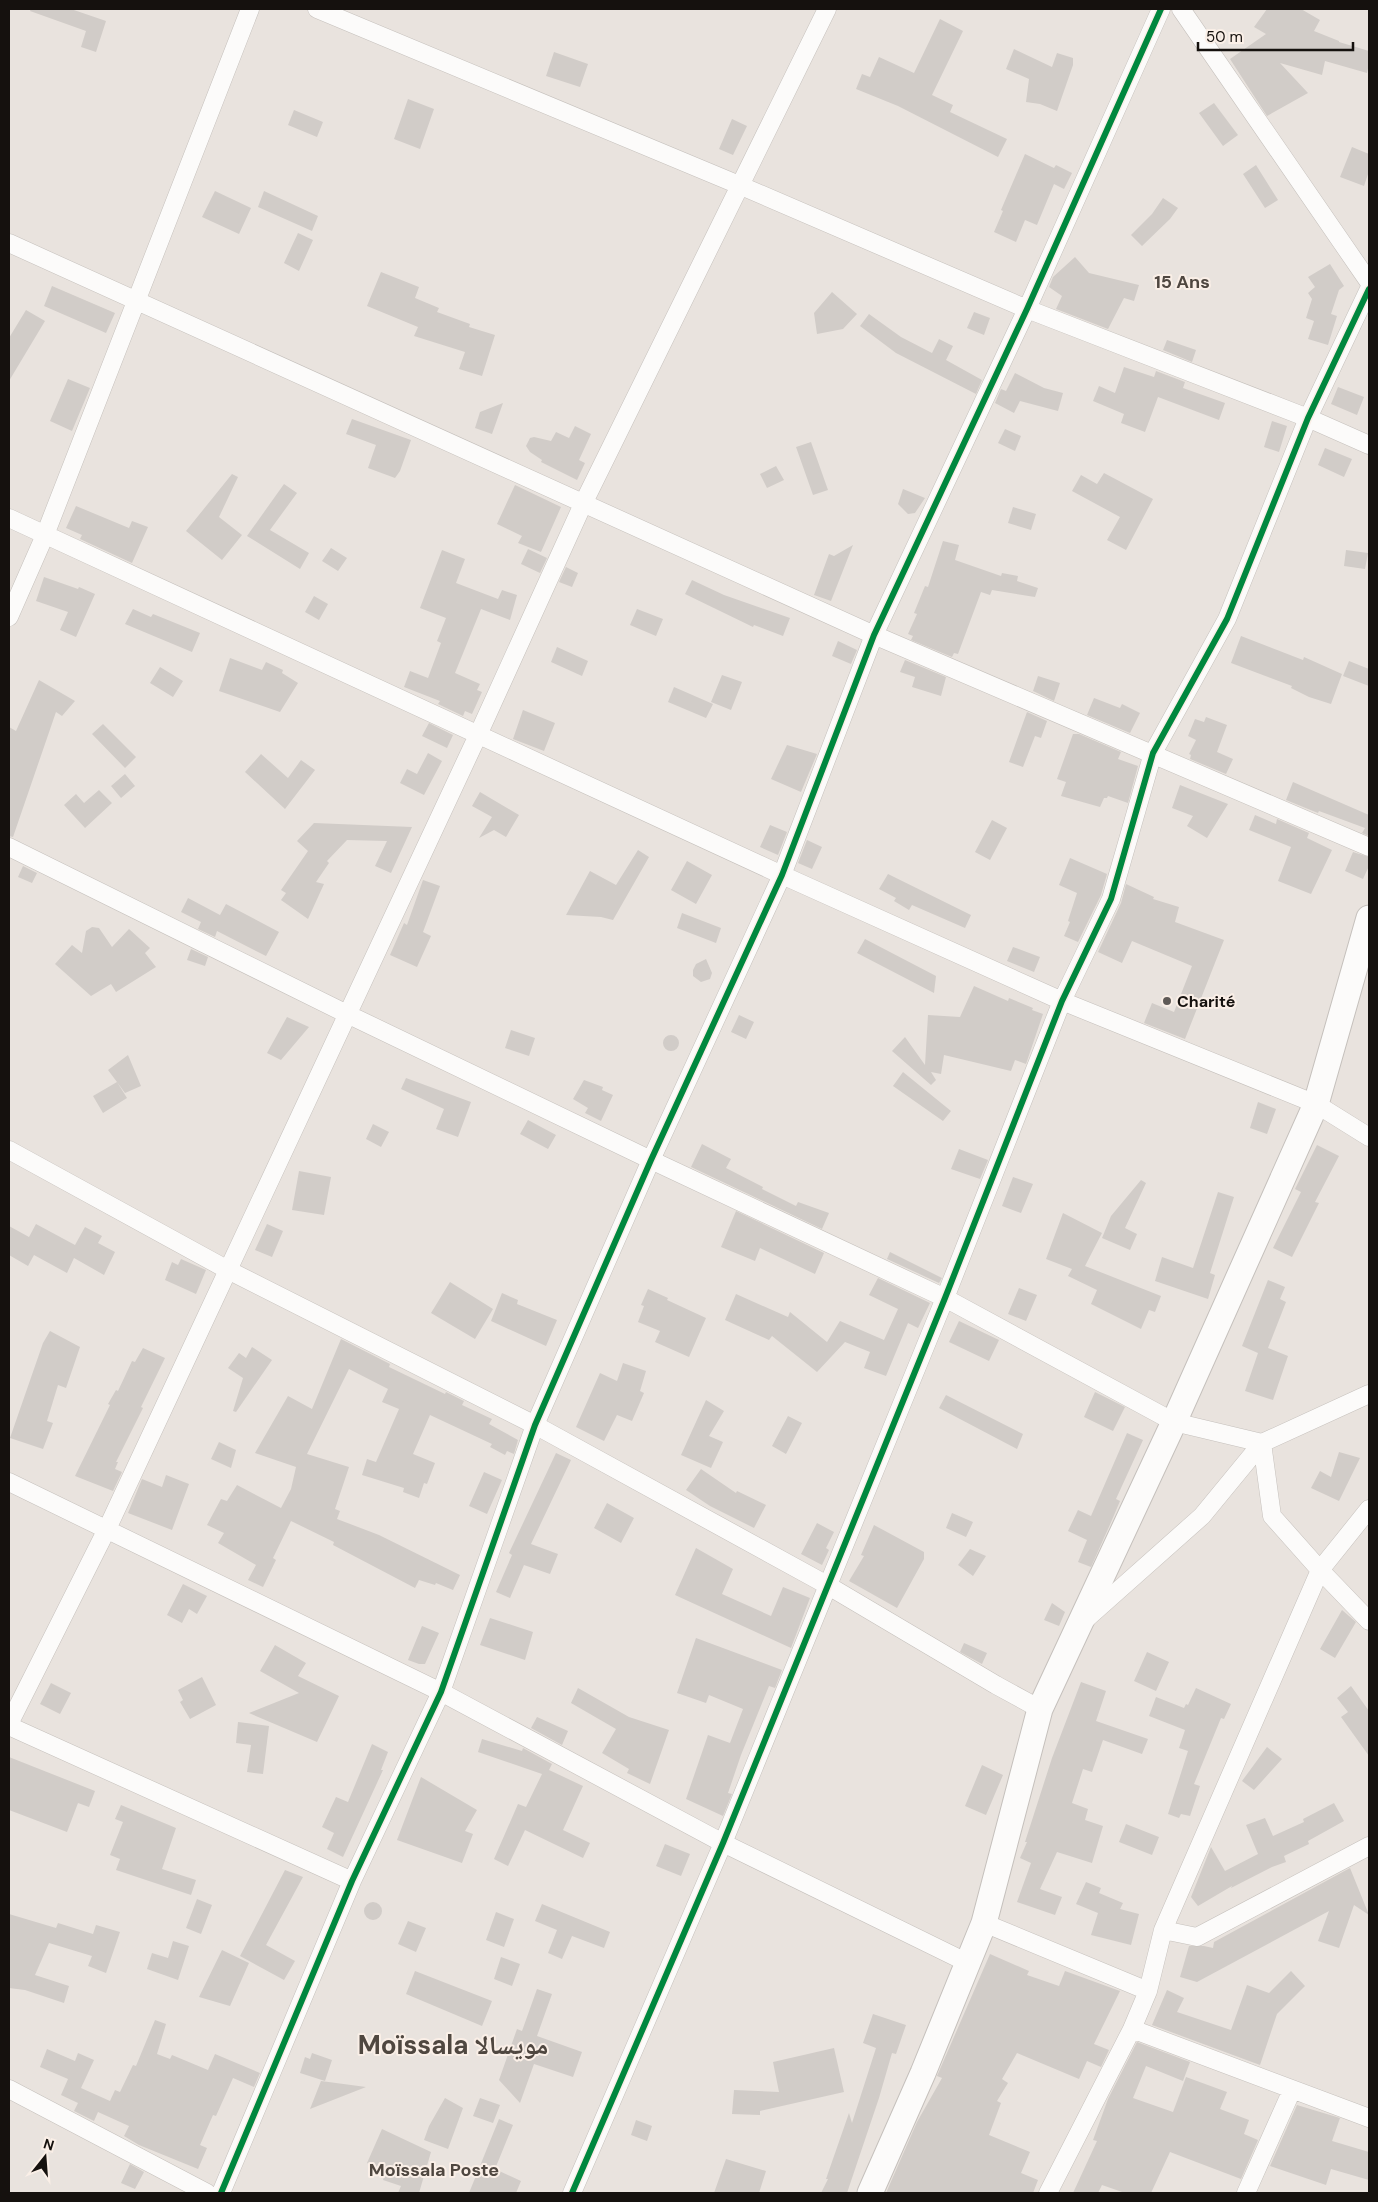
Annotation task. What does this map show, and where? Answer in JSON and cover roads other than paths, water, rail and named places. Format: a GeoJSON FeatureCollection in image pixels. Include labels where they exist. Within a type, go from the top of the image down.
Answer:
{"type":"FeatureCollection","features":[{"type":"Feature","properties":{"kind":"main road"},"geometry":{"type":"LineString","coordinates":[[870,2193],[923,2074],[984,1922],[1040,1709],[1174,1422],[1316,1104],[1369,918]]}},
{"type":"Feature","properties":{"kind":"street"},"geometry":{"type":"LineString","coordinates":[[9,617],[45,535],[250,9]]}},
{"type":"Feature","properties":{"kind":"street"},"geometry":{"type":"LineString","coordinates":[[317,9],[740,185],[1027,309],[1308,418],[1369,445]]}},
{"type":"Feature","properties":{"kind":"street"},"geometry":{"type":"LineString","coordinates":[[352,1881],[9,1725],[107,1529],[478,735],[583,504],[826,9]]}},
{"type":"Feature","properties":{"kind":"street"},"geometry":{"type":"LineString","coordinates":[[222,2193],[352,1881],[441,1692],[535,1425],[651,1160],[782,875],[874,635],[1027,309],[1161,9]]}},
{"type":"Feature","properties":{"kind":"street"},"geometry":{"type":"LineString","coordinates":[[1181,9],[1369,282]]}},
{"type":"Feature","properties":{"kind":"street"},"geometry":{"type":"LineString","coordinates":[[9,242],[874,635],[1369,847]]}},
{"type":"Feature","properties":{"kind":"street"},"geometry":{"type":"LineString","coordinates":[[572,2193],[723,1843],[945,1298],[1062,1001],[1111,899],[1153,753],[1227,619],[1308,418],[1369,289]]}},
{"type":"Feature","properties":{"kind":"street"},"geometry":{"type":"LineString","coordinates":[[9,518],[782,875],[1062,1001],[1316,1104],[1369,1138]]}},
{"type":"Feature","properties":{"kind":"street"},"geometry":{"type":"LineString","coordinates":[[9,847],[347,1014],[945,1298],[1174,1422],[1262,1443]]}},
{"type":"Feature","properties":{"kind":"street"},"geometry":{"type":"LineString","coordinates":[[9,1150],[228,1270],[535,1425],[827,1585],[996,1686],[1040,1709]]}},
{"type":"Feature","properties":{"kind":"street"},"geometry":{"type":"LineString","coordinates":[[1079,1625],[1202,1516],[1262,1443],[1369,1394]]}},
{"type":"Feature","properties":{"kind":"street"},"geometry":{"type":"LineString","coordinates":[[1262,1443],[1272,1516],[1369,1621]]}},
{"type":"Feature","properties":{"kind":"street"},"geometry":{"type":"LineString","coordinates":[[9,1482],[441,1692],[723,1843],[968,1963]]}},
{"type":"Feature","properties":{"kind":"street"},"geometry":{"type":"LineString","coordinates":[[1048,2193],[1132,2029],[1148,1991],[1164,1930],[1320,1570],[1369,1509]]}},
{"type":"Feature","properties":{"kind":"street"},"geometry":{"type":"LineString","coordinates":[[1164,1930],[1197,1937],[1369,1846]]}},
{"type":"Feature","properties":{"kind":"street"},"geometry":{"type":"LineString","coordinates":[[984,1922],[1148,1991]]}},
{"type":"Feature","properties":{"kind":"street"},"geometry":{"type":"LineString","coordinates":[[1132,2029],[1369,2118]]}},
{"type":"Feature","properties":{"kind":"street"},"geometry":{"type":"LineString","coordinates":[[9,2090],[208,2193]]}},
{"type":"Feature","properties":{"kind":"street"},"geometry":{"type":"LineString","coordinates":[[1246,2193],[1292,2090]]}},
{"type":"Feature","properties":{"kind":"place","name":"Charité"},"geometry":{"type":"Point","coordinates":[1167,1001]}},
{"type":"Feature","properties":{"kind":"district","name":"15 Ans"},"geometry":{"type":"Point","coordinates":[1182,282]}},
{"type":"Feature","properties":{"kind":"district","name":"Moïssala مويسالا"},"geometry":{"type":"Point","coordinates":[453,2045]}},
{"type":"Feature","properties":{"kind":"district","name":"Moïssala Poste"},"geometry":{"type":"Point","coordinates":[434,2170]}}]}
